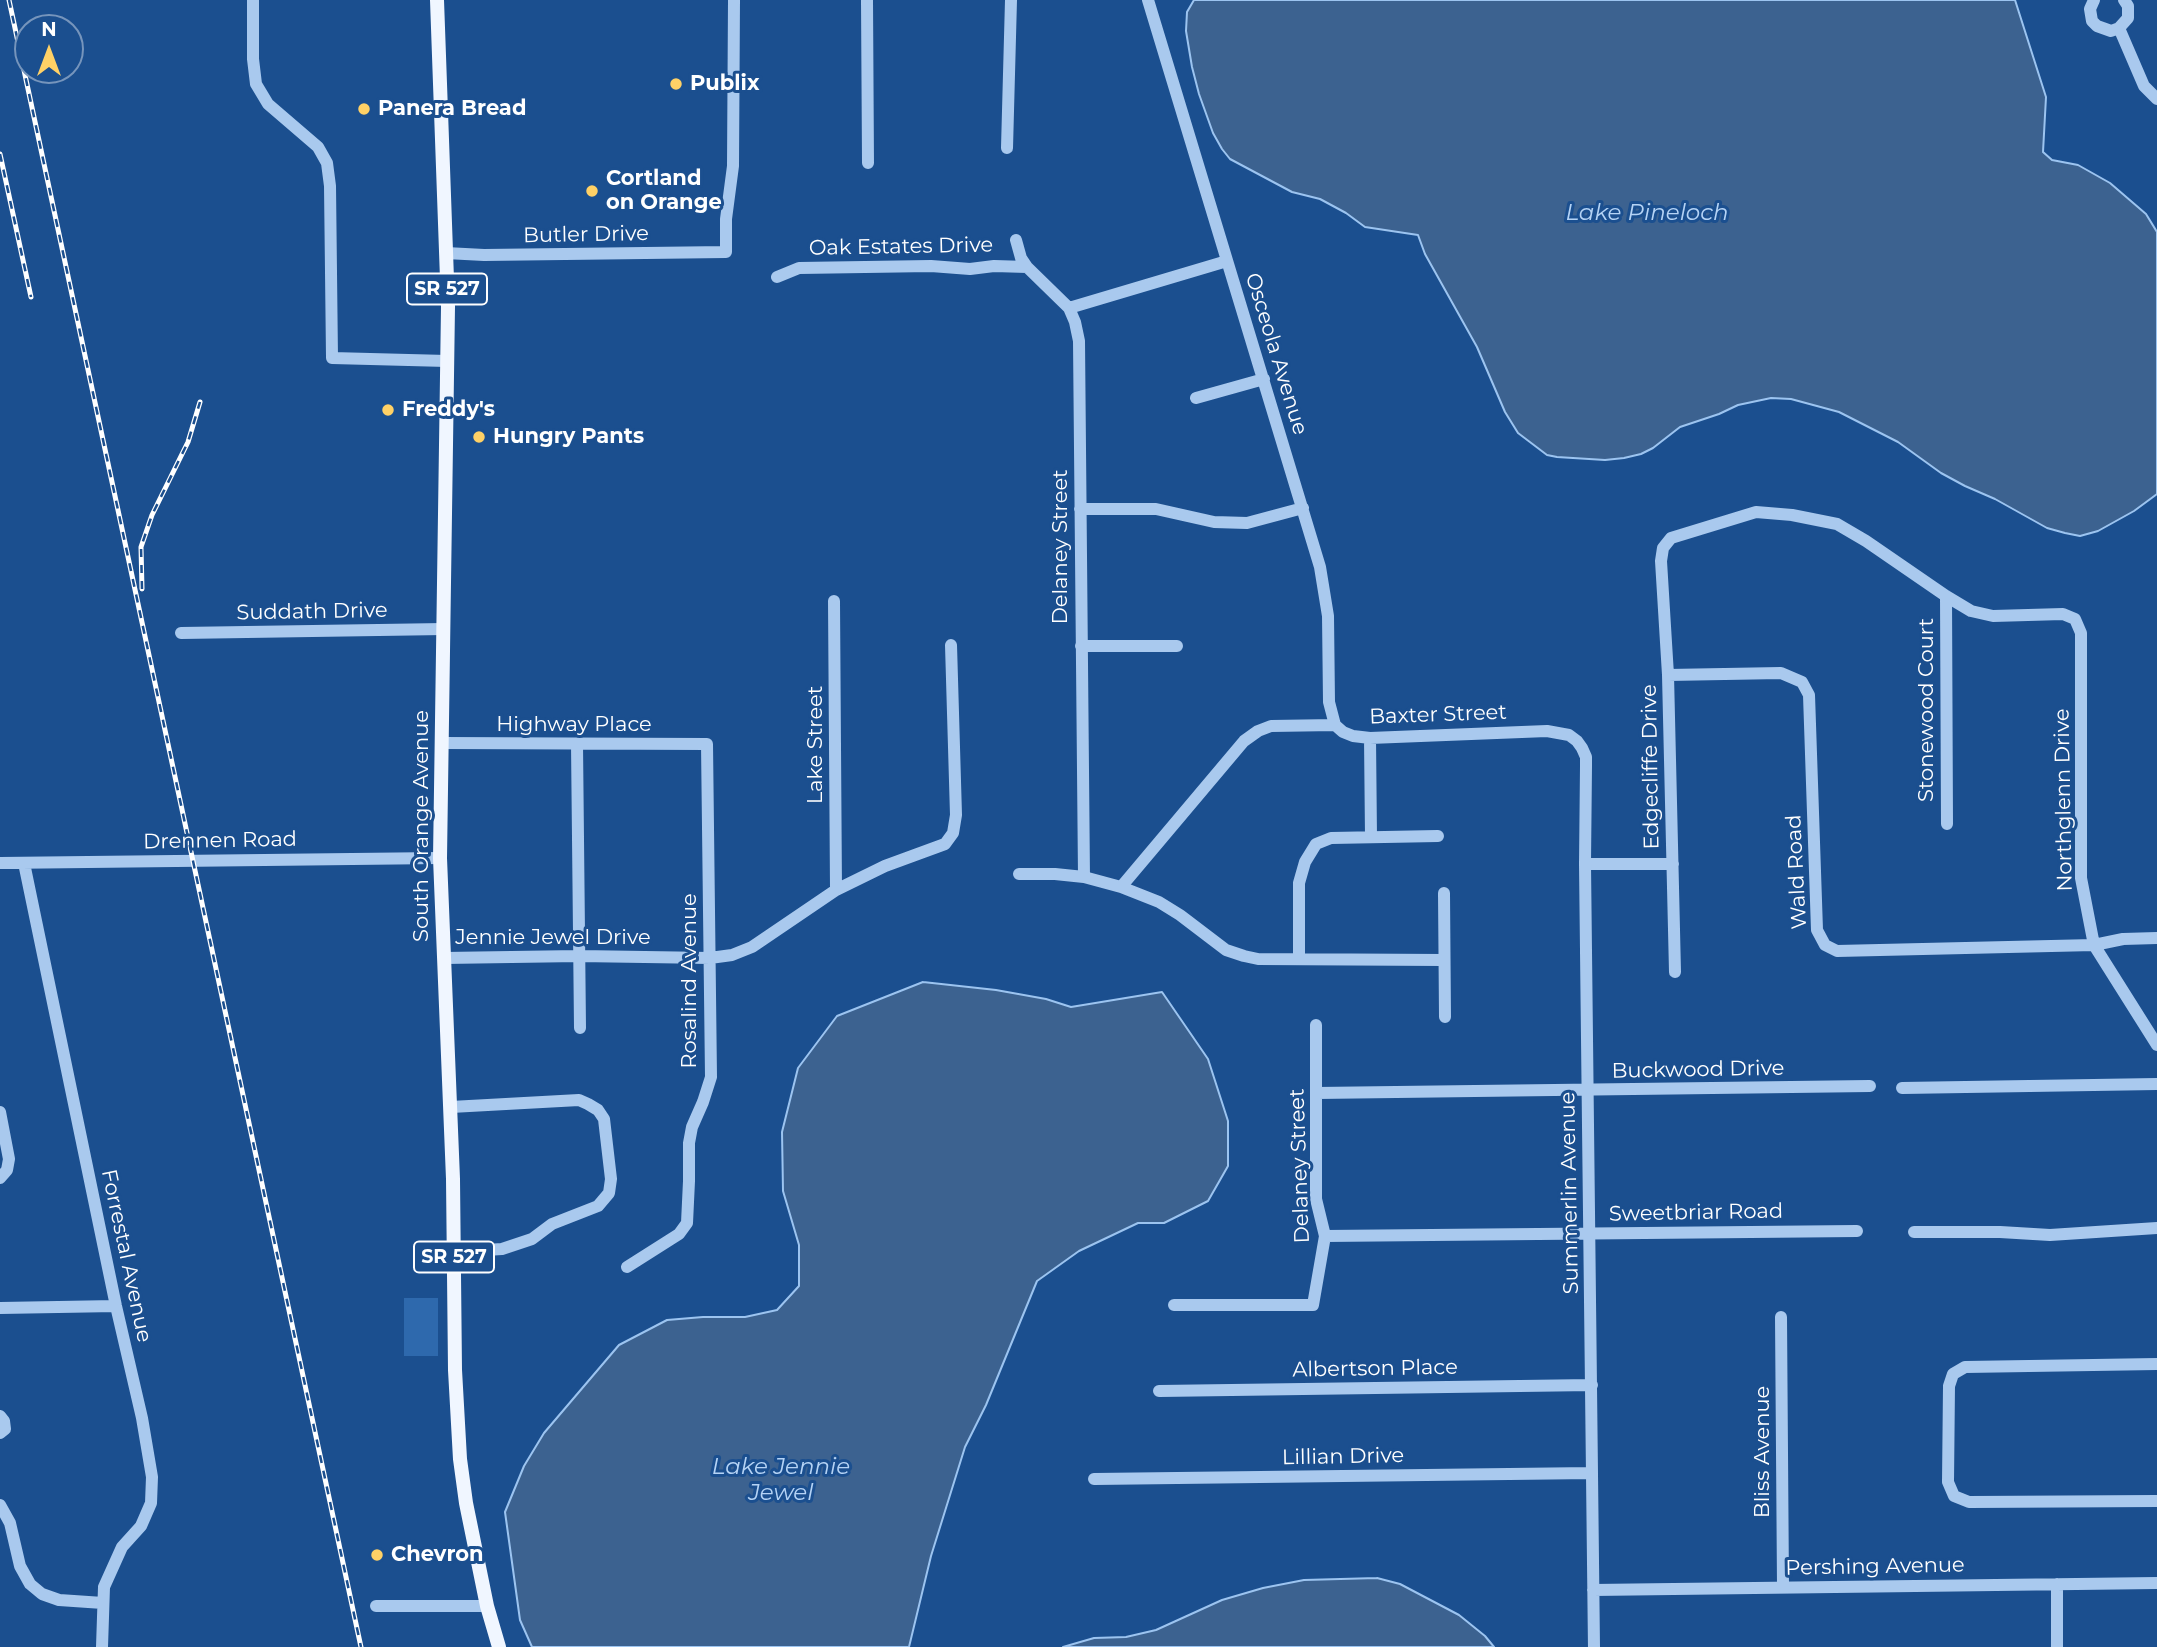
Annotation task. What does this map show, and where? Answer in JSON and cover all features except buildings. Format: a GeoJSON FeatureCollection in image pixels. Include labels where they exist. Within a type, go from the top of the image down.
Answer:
{"type":"FeatureCollection","features":[{"type":"Feature","properties":{"kind":"main road","name":"South Orange Avenue"},"geometry":{"type":"LineString","coordinates":[[436,0],[446,253],[447,361],[440,858],[451,1107],[455,1370],[460,1459],[473,1543],[499,1647]]}},
{"type":"Feature","properties":{"kind":"street"},"geometry":{"type":"LineString","coordinates":[[253,0],[253,59],[256,84],[268,104],[318,147],[327,163],[330,186],[332,358],[447,361]]}},
{"type":"Feature","properties":{"kind":"street","name":"Butler Drive"},"geometry":{"type":"LineString","coordinates":[[446,253],[534,255],[726,252],[726,219],[733,166],[734,0]]}},
{"type":"Feature","properties":{"kind":"street"},"geometry":{"type":"LineString","coordinates":[[867,0],[868,163]]}},
{"type":"Feature","properties":{"kind":"street"},"geometry":{"type":"LineString","coordinates":[[1007,148],[1011,0]]}},
{"type":"Feature","properties":{"kind":"street","name":"Osceola Avenue"},"geometry":{"type":"LineString","coordinates":[[1148,0],[1320,566],[1329,639],[1329,702],[1335,725]]}},
{"type":"Feature","properties":{"kind":"street"},"geometry":{"type":"LineString","coordinates":[[2094,0],[2090,16],[2097,26],[2104,30],[2119,28],[2127,18],[2129,11],[2124,0]]}},
{"type":"Feature","properties":{"kind":"street"},"geometry":{"type":"LineString","coordinates":[[2119,28],[2144,86],[2157,99]]}},
{"type":"Feature","properties":{"kind":"street","name":"Delaney Street"},"geometry":{"type":"LineString","coordinates":[[1016,240],[1021,258],[1027,267],[1069,308],[1079,341],[1084,877]]}},
{"type":"Feature","properties":{"kind":"street"},"geometry":{"type":"LineString","coordinates":[[1069,308],[1227,261]]}},
{"type":"Feature","properties":{"kind":"street","name":"Oak Estates Drive"},"geometry":{"type":"LineString","coordinates":[[777,277],[799,268],[1027,267]]}},
{"type":"Feature","properties":{"kind":"street"},"geometry":{"type":"LineString","coordinates":[[1196,398],[1264,379]]}},
{"type":"Feature","properties":{"kind":"street"},"geometry":{"type":"LineString","coordinates":[[1080,509],[1156,509],[1214,522],[1247,523],[1303,508]]}},
{"type":"Feature","properties":{"kind":"street","name":"Edgecliffe Drive"},"geometry":{"type":"LineString","coordinates":[[1675,972],[1668,675],[1661,561],[1663,548],[1671,538],[1756,512],[1792,515],[1837,524],[1946,596]]}},
{"type":"Feature","properties":{"kind":"street","name":"Northglenn Drive"},"geometry":{"type":"LineString","coordinates":[[1946,596],[1971,611],[1993,616],[2063,614],[2075,619],[2081,633],[2081,878],[2094,945],[2157,1045]]}},
{"type":"Feature","properties":{"kind":"street","name":"Stonewood Court"},"geometry":{"type":"LineString","coordinates":[[1946,596],[1947,824]]}},
{"type":"Feature","properties":{"kind":"street","name":"Lake Street"},"geometry":{"type":"LineString","coordinates":[[834,601],[836,890]]}},
{"type":"Feature","properties":{"kind":"street","name":"Suddath Drive"},"geometry":{"type":"LineString","coordinates":[[181,633],[443,629]]}},
{"type":"Feature","properties":{"kind":"street","name":"Jennie Jewel Drive"},"geometry":{"type":"LineString","coordinates":[[444,958],[710,958],[732,955],[752,947],[836,890],[885,866],[929,851],[950,839],[955,824],[951,645]]}},
{"type":"Feature","properties":{"kind":"street"},"geometry":{"type":"LineString","coordinates":[[1081,646],[1177,646]]}},
{"type":"Feature","properties":{"kind":"street","name":"Wald Road"},"geometry":{"type":"LineString","coordinates":[[1668,675],[1781,673],[1802,681],[1809,695],[1816,930],[1825,946],[1837,951],[2094,945],[2123,939],[2157,939]]}},
{"type":"Feature","properties":{"kind":"street","name":"Baxter Street"},"geometry":{"type":"LineString","coordinates":[[1121,887],[1244,741],[1271,726],[1335,725],[1353,736],[1370,738],[1547,731],[1569,735],[1577,741]]}},
{"type":"Feature","properties":{"kind":"street"},"geometry":{"type":"LineString","coordinates":[[1370,738],[1371,837]]}},
{"type":"Feature","properties":{"kind":"street","name":"Summerlin Avenue"},"geometry":{"type":"LineString","coordinates":[[1577,741],[1586,757],[1594,1647]]}},
{"type":"Feature","properties":{"kind":"street","name":"Highway Place"},"geometry":{"type":"LineString","coordinates":[[442,743],[707,744]]}},
{"type":"Feature","properties":{"kind":"street"},"geometry":{"type":"LineString","coordinates":[[577,744],[580,1028]]}},
{"type":"Feature","properties":{"kind":"street","name":"Rosalind Avenue"},"geometry":{"type":"LineString","coordinates":[[627,1267],[679,1234],[687,1223],[689,1143],[692,1127],[711,1077],[707,744]]}},
{"type":"Feature","properties":{"kind":"street"},"geometry":{"type":"LineString","coordinates":[[1298,959],[1298,883],[1304,862],[1316,844],[1331,838],[1438,836]]}},
{"type":"Feature","properties":{"kind":"street","name":"Drennen Road"},"geometry":{"type":"LineString","coordinates":[[0,863],[440,858]]}},
{"type":"Feature","properties":{"kind":"street","name":"Forrestal Avenue"},"geometry":{"type":"LineString","coordinates":[[24,863],[116,1307],[142,1418],[152,1477],[151,1503],[142,1525],[122,1547],[104,1587],[102,1647]]}},
{"type":"Feature","properties":{"kind":"street"},"geometry":{"type":"LineString","coordinates":[[1585,864],[1673,864]]}},
{"type":"Feature","properties":{"kind":"street"},"geometry":{"type":"LineString","coordinates":[[1019,874],[1084,877],[1121,887],[1169,909],[1226,950],[1258,959],[1444,960]]}},
{"type":"Feature","properties":{"kind":"street"},"geometry":{"type":"LineString","coordinates":[[1444,893],[1445,1017]]}},
{"type":"Feature","properties":{"kind":"street","name":"Delaney Street"},"geometry":{"type":"LineString","coordinates":[[1174,1305],[1313,1305],[1325,1236],[1316,1199],[1316,1025]]}},
{"type":"Feature","properties":{"kind":"street"},"geometry":{"type":"LineString","coordinates":[[1902,1088],[2157,1084]]}},
{"type":"Feature","properties":{"kind":"street","name":"Buckwood Drive"},"geometry":{"type":"LineString","coordinates":[[1317,1093],[1870,1087]]}},
{"type":"Feature","properties":{"kind":"street"},"geometry":{"type":"LineString","coordinates":[[451,1107],[579,1100],[589,1104],[598,1110],[604,1119],[611,1179],[609,1193],[598,1206],[552,1224],[532,1239],[502,1249],[454,1252]]}},
{"type":"Feature","properties":{"kind":"street"},"geometry":{"type":"LineString","coordinates":[[0,1112],[9,1159],[7,1170],[0,1178]]}},
{"type":"Feature","properties":{"kind":"street"},"geometry":{"type":"LineString","coordinates":[[1914,1232],[2050,1235],[2157,1228]]}},
{"type":"Feature","properties":{"kind":"street","name":"Sweetbriar Road"},"geometry":{"type":"LineString","coordinates":[[1325,1236],[1857,1231]]}},
{"type":"Feature","properties":{"kind":"street"},"geometry":{"type":"LineString","coordinates":[[0,1308],[116,1307]]}},
{"type":"Feature","properties":{"kind":"street","name":"Bliss Avenue"},"geometry":{"type":"LineString","coordinates":[[1782,1317],[1783,1587]]}},
{"type":"Feature","properties":{"kind":"street"},"geometry":{"type":"LineString","coordinates":[[2157,1364],[1965,1367],[1953,1374],[1949,1385],[1948,1433],[1948,1482],[1954,1496],[1969,1502],[2157,1501]]}},
{"type":"Feature","properties":{"kind":"street","name":"Albertson Place"},"geometry":{"type":"LineString","coordinates":[[1159,1391],[1592,1385]]}},
{"type":"Feature","properties":{"kind":"street"},"geometry":{"type":"LineString","coordinates":[[0,1416],[4,1420],[5,1429],[0,1433]]}},
{"type":"Feature","properties":{"kind":"street","name":"Lillian Drive"},"geometry":{"type":"LineString","coordinates":[[1094,1479],[1592,1473]]}},
{"type":"Feature","properties":{"kind":"street"},"geometry":{"type":"LineString","coordinates":[[0,1505],[10,1523],[20,1566],[30,1584],[42,1594],[59,1600],[103,1603]]}},
{"type":"Feature","properties":{"kind":"street","name":"Pershing Avenue"},"geometry":{"type":"LineString","coordinates":[[1593,1590],[2157,1583]]}},
{"type":"Feature","properties":{"kind":"street"},"geometry":{"type":"LineString","coordinates":[[2057,1584],[2057,1647]]}},
{"type":"Feature","properties":{"kind":"street"},"geometry":{"type":"LineString","coordinates":[[376,1606],[487,1606]]}},
{"type":"Feature","properties":{"kind":"shaded area"},"geometry":{"type":"Polygon","coordinates":[[[404,1298],[438,1298],[438,1356],[404,1356],[404,1298]]]}},
{"type":"Feature","properties":{"kind":"water","name":"Lake Pineloch"},"geometry":{"type":"Polygon","coordinates":[[[1194,0],[2015,0],[2046,97],[2043,152],[2052,160],[2078,165],[2110,183],[2146,214],[2157,232],[2157,494],[2134,511],[2098,531],[2080,536],[2065,533],[2047,528],[1995,499],[1965,486],[1941,473],[1898,442],[1839,412],[1791,399],[1771,398],[1738,405],[1680,427],[1653,448],[1624,458],[1605,460],[1547,455],[1518,433],[1505,412],[1477,347],[1425,254],[1418,235],[1365,227],[1320,199],[1292,192],[1230,159],[1222,149],[1213,133],[1192,67],[1186,31],[1187,12],[1194,0]]]}},
{"type":"Feature","properties":{"kind":"water","name":"Lake Jennie Jewel"},"geometry":{"type":"Polygon","coordinates":[[[923,982],[996,990],[1046,999],[1071,1007],[1162,992],[1208,1059],[1228,1121],[1228,1166],[1208,1201],[1164,1223],[1138,1223],[1079,1251],[1037,1281],[986,1405],[965,1447],[931,1556],[909,1647],[532,1647],[520,1620],[505,1512],[524,1466],[544,1433],[619,1345],[667,1320],[745,1317],[777,1310],[799,1286],[799,1245],[783,1191],[782,1132],[798,1068],[837,1016],[923,982]]]}},
{"type":"Feature","properties":{"kind":"water"},"geometry":{"type":"Polygon","coordinates":[[[1377,1578],[1400,1584],[1459,1615],[1494,1647],[1063,1647],[1094,1638],[1126,1637],[1156,1630],[1222,1600],[1263,1588],[1304,1580],[1377,1578]]]}},
{"type":"Feature","properties":{"kind":"railway"},"geometry":{"type":"LineString","coordinates":[[9,0],[361,1647]]}},
{"type":"Feature","properties":{"kind":"railway"},"geometry":{"type":"LineString","coordinates":[[0,154],[31,297]]}},
{"type":"Feature","properties":{"kind":"railway"},"geometry":{"type":"LineString","coordinates":[[142,589],[141,547],[152,515],[188,442],[200,402]]}},
{"type":"Feature","properties":{"kind":"place","name":"Publix"},"geometry":{"type":"Point","coordinates":[676,84]}},
{"type":"Feature","properties":{"kind":"place","name":"Panera Bread"},"geometry":{"type":"Point","coordinates":[364,109]}},
{"type":"Feature","properties":{"kind":"place","name":"Cortland on Orange"},"geometry":{"type":"Point","coordinates":[592,191]}},
{"type":"Feature","properties":{"kind":"place","name":"Freddy's"},"geometry":{"type":"Point","coordinates":[388,410]}},
{"type":"Feature","properties":{"kind":"place","name":"Hungry Pants"},"geometry":{"type":"Point","coordinates":[479,437]}},
{"type":"Feature","properties":{"kind":"place","name":"Chevron"},"geometry":{"type":"Point","coordinates":[377,1555]}}]}
